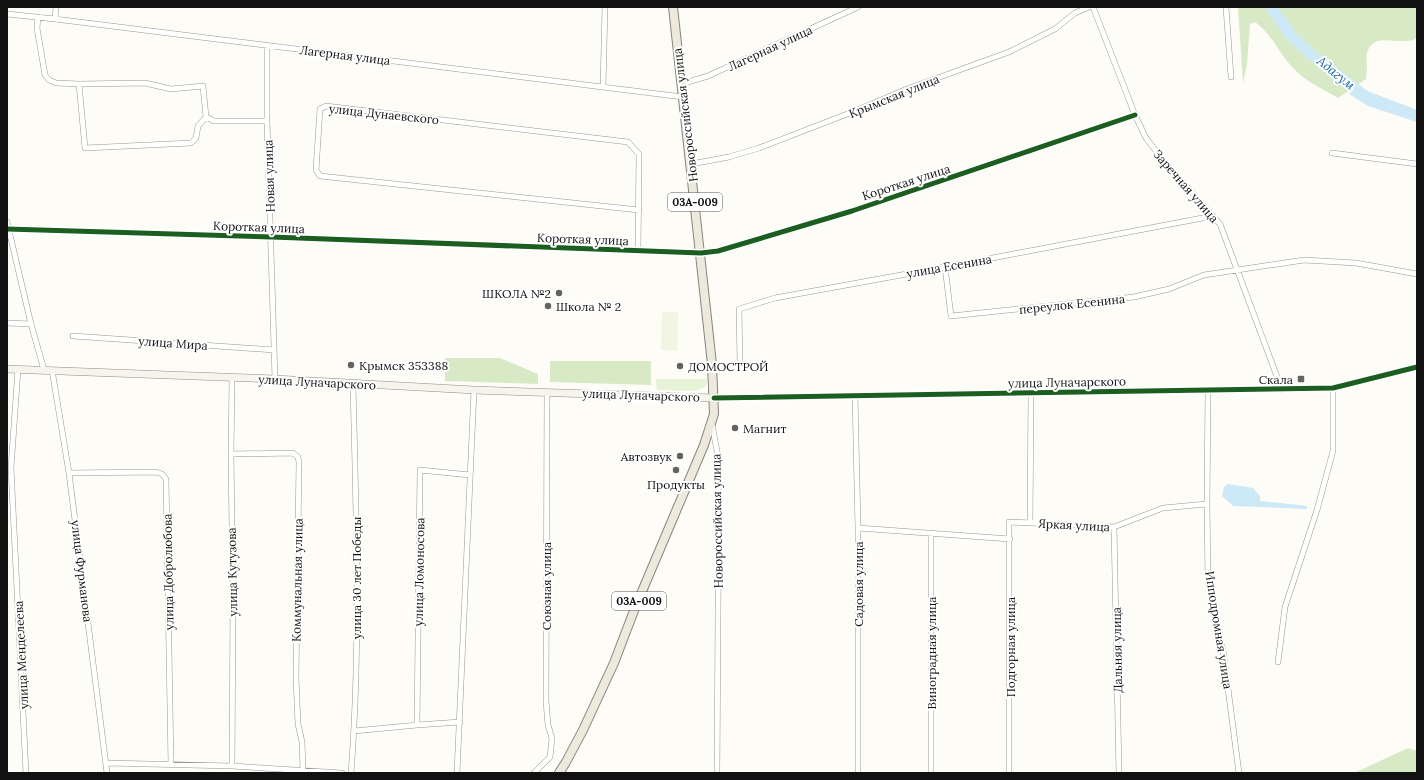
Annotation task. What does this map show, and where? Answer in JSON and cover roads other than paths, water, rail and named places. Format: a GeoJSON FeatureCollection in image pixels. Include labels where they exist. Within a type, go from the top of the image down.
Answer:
{"type":"FeatureCollection","features":[{"type":"Feature","properties":{"kind":"main road","name":"Новороссийская улица"},"geometry":{"type":"LineString","coordinates":[[673,7],[682,97],[701,253],[714,398],[712,425]]}},
{"type":"Feature","properties":{"kind":"main road","name":"улица Луначарского"},"geometry":{"type":"LineString","coordinates":[[7,369],[275,379],[474,390],[714,398]]}},
{"type":"Feature","properties":{"kind":"main road","name":"03А-009"},"geometry":{"type":"LineString","coordinates":[[559,773],[583,730],[614,663],[712,425]]}},
{"type":"Feature","properties":{"kind":"street"},"geometry":{"type":"LineString","coordinates":[[55,18],[56,7]]}},
{"type":"Feature","properties":{"kind":"street"},"geometry":{"type":"LineString","coordinates":[[603,88],[605,7]]}},
{"type":"Feature","properties":{"kind":"street","name":"Лагерная улица"},"geometry":{"type":"LineString","coordinates":[[681,84],[708,76],[858,7]]}},
{"type":"Feature","properties":{"kind":"street","name":"Крымская улица"},"geometry":{"type":"LineString","coordinates":[[691,164],[730,157],[759,148],[907,89],[1009,52],[1055,30],[1075,13],[1089,7]]}},
{"type":"Feature","properties":{"kind":"street","name":"Заречная улица"},"geometry":{"type":"LineString","coordinates":[[1092,7],[1135,115],[1146,138],[1162,159],[1220,224],[1282,390]]}},
{"type":"Feature","properties":{"kind":"street"},"geometry":{"type":"LineString","coordinates":[[1226,7],[1231,77]]}},
{"type":"Feature","properties":{"kind":"street","name":"Лагерная улица"},"geometry":{"type":"LineString","coordinates":[[7,14],[55,18],[682,97]]}},
{"type":"Feature","properties":{"kind":"street"},"geometry":{"type":"LineString","coordinates":[[38,17],[37,28],[45,75],[49,80],[56,83],[79,84],[145,82],[171,88],[203,86],[206,118]]}},
{"type":"Feature","properties":{"kind":"street","name":"Новая улица"},"geometry":{"type":"LineString","coordinates":[[267,45],[267,121],[272,237],[275,379]]}},
{"type":"Feature","properties":{"kind":"street"},"geometry":{"type":"LineString","coordinates":[[79,84],[85,148],[192,143],[196,138],[198,126],[206,118]]}},
{"type":"Feature","properties":{"kind":"street","name":"улица Дунаевского"},"geometry":{"type":"LineString","coordinates":[[326,106],[628,142],[639,154],[639,210],[320,176],[316,170],[320,109],[326,106]]}},
{"type":"Feature","properties":{"kind":"street","name":"Короткая улица"},"geometry":{"type":"LineString","coordinates":[[8,229],[272,237],[638,251],[701,253],[718,252],[852,211],[1135,115]]}},
{"type":"Feature","properties":{"kind":"street"},"geometry":{"type":"LineString","coordinates":[[206,118],[214,121],[267,121]]}},
{"type":"Feature","properties":{"kind":"street"},"geometry":{"type":"LineString","coordinates":[[1332,152],[1417,164]]}},
{"type":"Feature","properties":{"kind":"street"},"geometry":{"type":"LineString","coordinates":[[638,251],[639,210]]}},
{"type":"Feature","properties":{"kind":"street","name":"улица Есенина"},"geometry":{"type":"LineString","coordinates":[[740,363],[739,309],[775,298],[1213,216]]}},
{"type":"Feature","properties":{"kind":"street"},"geometry":{"type":"LineString","coordinates":[[7,222],[31,324],[44,370]]}},
{"type":"Feature","properties":{"kind":"street"},"geometry":{"type":"LineString","coordinates":[[1238,270],[1304,260],[1356,263],[1417,274]]}},
{"type":"Feature","properties":{"kind":"street","name":"переулок Есенина"},"geometry":{"type":"LineString","coordinates":[[945,267],[951,316],[1134,297],[1169,290],[1204,275],[1238,270]]}},
{"type":"Feature","properties":{"kind":"street"},"geometry":{"type":"LineString","coordinates":[[7,324],[31,324]]}},
{"type":"Feature","properties":{"kind":"street","name":"улица Мира"},"geometry":{"type":"LineString","coordinates":[[73,336],[274,350]]}},
{"type":"Feature","properties":{"kind":"street","name":"улица Луначарского"},"geometry":{"type":"LineString","coordinates":[[714,398],[1332,388],[1417,367]]}},
{"type":"Feature","properties":{"kind":"street","name":"улица Менделеева"},"geometry":{"type":"LineString","coordinates":[[18,370],[9,468],[26,773]]}},
{"type":"Feature","properties":{"kind":"street","name":"улица Фурманова"},"geometry":{"type":"LineString","coordinates":[[52,370],[70,473],[107,773]]}},
{"type":"Feature","properties":{"kind":"street","name":"улица Кутузова"},"geometry":{"type":"LineString","coordinates":[[232,378],[232,766]]}},
{"type":"Feature","properties":{"kind":"street","name":"улица 30 лет Победы"},"geometry":{"type":"LineString","coordinates":[[351,773],[354,731],[357,560],[354,383]]}},
{"type":"Feature","properties":{"kind":"street"},"geometry":{"type":"LineString","coordinates":[[1278,662],[1285,607],[1317,510],[1333,451],[1332,388]]}},
{"type":"Feature","properties":{"kind":"street"},"geometry":{"type":"LineString","coordinates":[[457,773],[474,390]]}},
{"type":"Feature","properties":{"kind":"street","name":"Ипподромная улица"},"geometry":{"type":"LineString","coordinates":[[1208,391],[1208,581],[1215,621],[1224,650],[1239,773]]}},
{"type":"Feature","properties":{"kind":"street","name":"Союзная улица"},"geometry":{"type":"LineString","coordinates":[[534,773],[550,758],[552,738],[548,725],[546,701],[547,392]]}},
{"type":"Feature","properties":{"kind":"street"},"geometry":{"type":"LineString","coordinates":[[1030,523],[1032,392]]}},
{"type":"Feature","properties":{"kind":"street","name":"Садовая улица"},"geometry":{"type":"LineString","coordinates":[[856,396],[858,528],[858,773]]}},
{"type":"Feature","properties":{"kind":"street","name":"Новороссийская улица"},"geometry":{"type":"LineString","coordinates":[[712,425],[719,462],[717,773]]}},
{"type":"Feature","properties":{"kind":"street","name":"Коммунальная улица"},"geometry":{"type":"LineString","coordinates":[[231,454],[293,453],[298,457],[296,678],[298,724],[302,742],[303,770]]}},
{"type":"Feature","properties":{"kind":"street","name":"улица Ломоносова"},"geometry":{"type":"LineString","coordinates":[[417,724],[420,470],[470,475]]}},
{"type":"Feature","properties":{"kind":"street","name":"улица Добролюбова"},"geometry":{"type":"LineString","coordinates":[[70,473],[156,472],[162,474],[166,479],[171,764]]}},
{"type":"Feature","properties":{"kind":"street","name":"Яркая улица"},"geometry":{"type":"LineString","coordinates":[[1009,522],[1114,527],[1163,508],[1207,504]]}},
{"type":"Feature","properties":{"kind":"street","name":"Подгорная улица"},"geometry":{"type":"LineString","coordinates":[[1009,522],[1009,773]]}},
{"type":"Feature","properties":{"kind":"street","name":"Дальняя улица"},"geometry":{"type":"LineString","coordinates":[[1114,527],[1119,773]]}},
{"type":"Feature","properties":{"kind":"street"},"geometry":{"type":"LineString","coordinates":[[858,528],[1010,539]]}},
{"type":"Feature","properties":{"kind":"street","name":"Виноградная улица"},"geometry":{"type":"LineString","coordinates":[[931,534],[931,773]]}},
{"type":"Feature","properties":{"kind":"street"},"geometry":{"type":"LineString","coordinates":[[354,731],[417,724],[460,722]]}},
{"type":"Feature","properties":{"kind":"street"},"geometry":{"type":"LineString","coordinates":[[106,763],[232,766],[342,773]]}},
{"type":"Feature","properties":{"kind":"water","name":"Адагум"},"geometry":{"type":"Polygon","coordinates":[[[1357,87],[1417,110],[1417,122],[1368,106],[1349,94],[1357,87]]]}},
{"type":"Feature","properties":{"kind":"water"},"geometry":{"type":"Polygon","coordinates":[[[1228,484],[1253,488],[1260,496],[1260,501],[1307,506],[1307,509],[1233,506],[1222,496],[1224,487],[1228,484]]]}},
{"type":"Feature","properties":{"kind":"waterway","name":"Адагум"},"geometry":{"type":"LineString","coordinates":[[1271,7],[1292,37],[1315,58],[1366,97]]}},
{"type":"Feature","properties":{"kind":"place","name":"ШКОЛА №2"},"geometry":{"type":"Point","coordinates":[559,293]}},
{"type":"Feature","properties":{"kind":"place","name":"Школа № 2"},"geometry":{"type":"Point","coordinates":[548,306]}},
{"type":"Feature","properties":{"kind":"place","name":"Крымск 353388"},"geometry":{"type":"Point","coordinates":[351,365]}},
{"type":"Feature","properties":{"kind":"place","name":"ДОМОСТРОЙ"},"geometry":{"type":"Point","coordinates":[680,366]}},
{"type":"Feature","properties":{"kind":"place","name":"Скала"},"geometry":{"type":"Point","coordinates":[1301,379]}},
{"type":"Feature","properties":{"kind":"place","name":"Магнит"},"geometry":{"type":"Point","coordinates":[735,428]}},
{"type":"Feature","properties":{"kind":"place","name":"Автозвук"},"geometry":{"type":"Point","coordinates":[680,456]}},
{"type":"Feature","properties":{"kind":"place","name":"Продукты"},"geometry":{"type":"Point","coordinates":[676,470]}}]}
